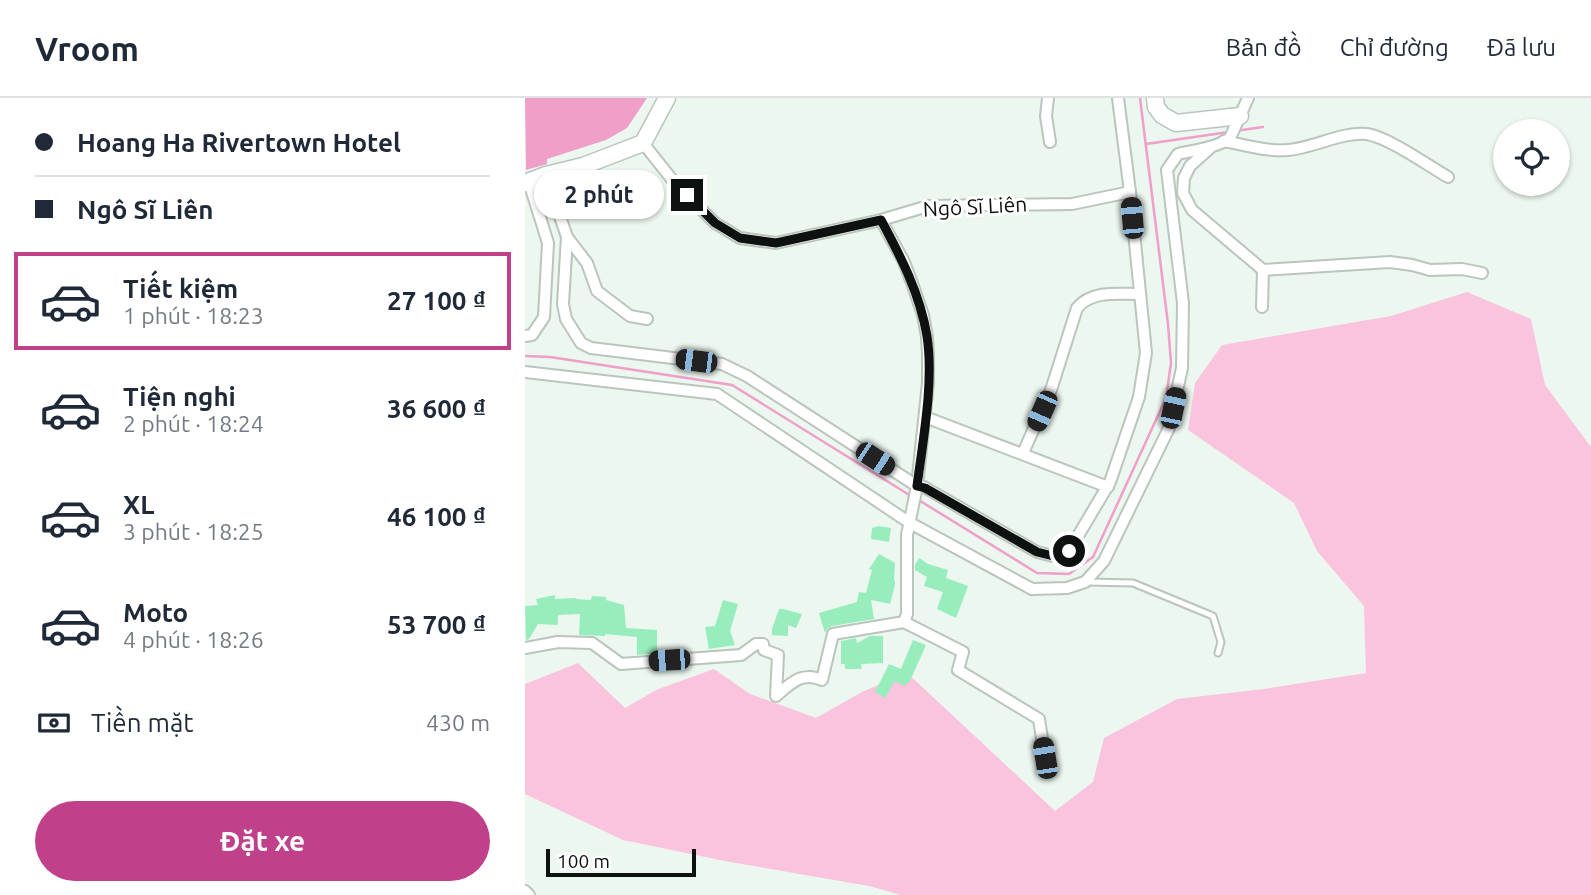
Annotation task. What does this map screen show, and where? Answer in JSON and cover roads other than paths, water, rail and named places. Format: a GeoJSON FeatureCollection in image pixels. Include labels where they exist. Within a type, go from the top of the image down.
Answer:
{"type":"FeatureCollection","features":[{"type":"Feature","properties":{"kind":"street"},"geometry":{"type":"LineString","coordinates":[[525,336],[533,335],[544,317],[548,243],[527,183],[546,175],[583,166],[643,143],[667,98]]}},
{"type":"Feature","properties":{"kind":"street"},"geometry":{"type":"LineString","coordinates":[[1048,98],[1046,116],[1050,142]]}},
{"type":"Feature","properties":{"kind":"street"},"geometry":{"type":"LineString","coordinates":[[567,237],[563,303],[566,319],[580,343],[591,348],[722,364],[747,376],[917,488],[925,488],[1037,552],[1053,556],[1069,551],[1108,487],[1139,397],[1146,353],[1118,98]]}},
{"type":"Feature","properties":{"kind":"street"},"geometry":{"type":"LineString","coordinates":[[1155,98],[1156,107],[1162,115],[1176,123],[1238,118]]}},
{"type":"Feature","properties":{"kind":"street"},"geometry":{"type":"LineString","coordinates":[[1227,139],[1248,98]]}},
{"type":"Feature","properties":{"kind":"street"},"geometry":{"type":"LineString","coordinates":[[525,372],[717,394],[911,519],[1032,589],[1067,588],[1085,582],[1104,561],[1169,428],[1182,368],[1183,303],[1167,170],[1178,154],[1212,146],[1227,139],[1286,150],[1367,134],[1395,146],[1448,177]]}},
{"type":"Feature","properties":{"kind":"street","name":"Ngô Sĩ Liên"},"geometry":{"type":"LineString","coordinates":[[643,143],[674,182],[715,223],[740,238],[776,243],[881,220],[928,206],[1072,204],[1130,192]]}},
{"type":"Feature","properties":{"kind":"street"},"geometry":{"type":"LineString","coordinates":[[1212,146],[1190,166],[1184,178],[1183,193],[1192,210],[1263,270],[1390,262],[1430,270],[1462,269],[1482,273]]}},
{"type":"Feature","properties":{"kind":"street"},"geometry":{"type":"LineString","coordinates":[[546,175],[567,237],[587,264],[597,291],[630,316],[647,319]]}},
{"type":"Feature","properties":{"kind":"street"},"geometry":{"type":"LineString","coordinates":[[881,220],[904,262],[923,315],[928,354],[928,383],[917,488],[907,535],[907,614],[904,622]]}},
{"type":"Feature","properties":{"kind":"street"},"geometry":{"type":"LineString","coordinates":[[1262,307],[1263,270]]}},
{"type":"Feature","properties":{"kind":"street"},"geometry":{"type":"LineString","coordinates":[[1023,453],[1051,390],[1077,308],[1082,301],[1093,296],[1139,294]]}},
{"type":"Feature","properties":{"kind":"street"},"geometry":{"type":"LineString","coordinates":[[925,417],[1108,487]]}},
{"type":"Feature","properties":{"kind":"street"},"geometry":{"type":"LineString","coordinates":[[525,648],[558,642],[592,643],[621,664],[741,655],[756,644],[763,644],[764,650],[778,655],[776,696],[793,680],[812,676],[822,680],[833,634],[904,622],[963,652],[958,670],[1039,719],[1045,758]]}},
{"type":"Feature","properties":{"kind":"street"},"geometry":{"type":"LineString","coordinates":[[525,891],[529,895]]}},
{"type":"Feature","properties":{"kind":"lane"},"geometry":{"type":"LineString","coordinates":[[1085,582],[1133,583],[1213,616],[1221,642],[1218,653]]}},
{"type":"Feature","properties":{"kind":"waterway"},"geometry":{"type":"LineString","coordinates":[[917,499],[1037,573],[1069,574],[1093,557],[1166,398],[1171,363],[1140,98]]}},
{"type":"Feature","properties":{"kind":"waterway"},"geometry":{"type":"LineString","coordinates":[[1235,131],[1263,127]]}},
{"type":"Feature","properties":{"kind":"waterway"},"geometry":{"type":"LineString","coordinates":[[1146,144],[1229,132]]}},
{"type":"Feature","properties":{"kind":"waterway"},"geometry":{"type":"LineString","coordinates":[[525,356],[550,357],[732,385],[911,496]]}}]}
